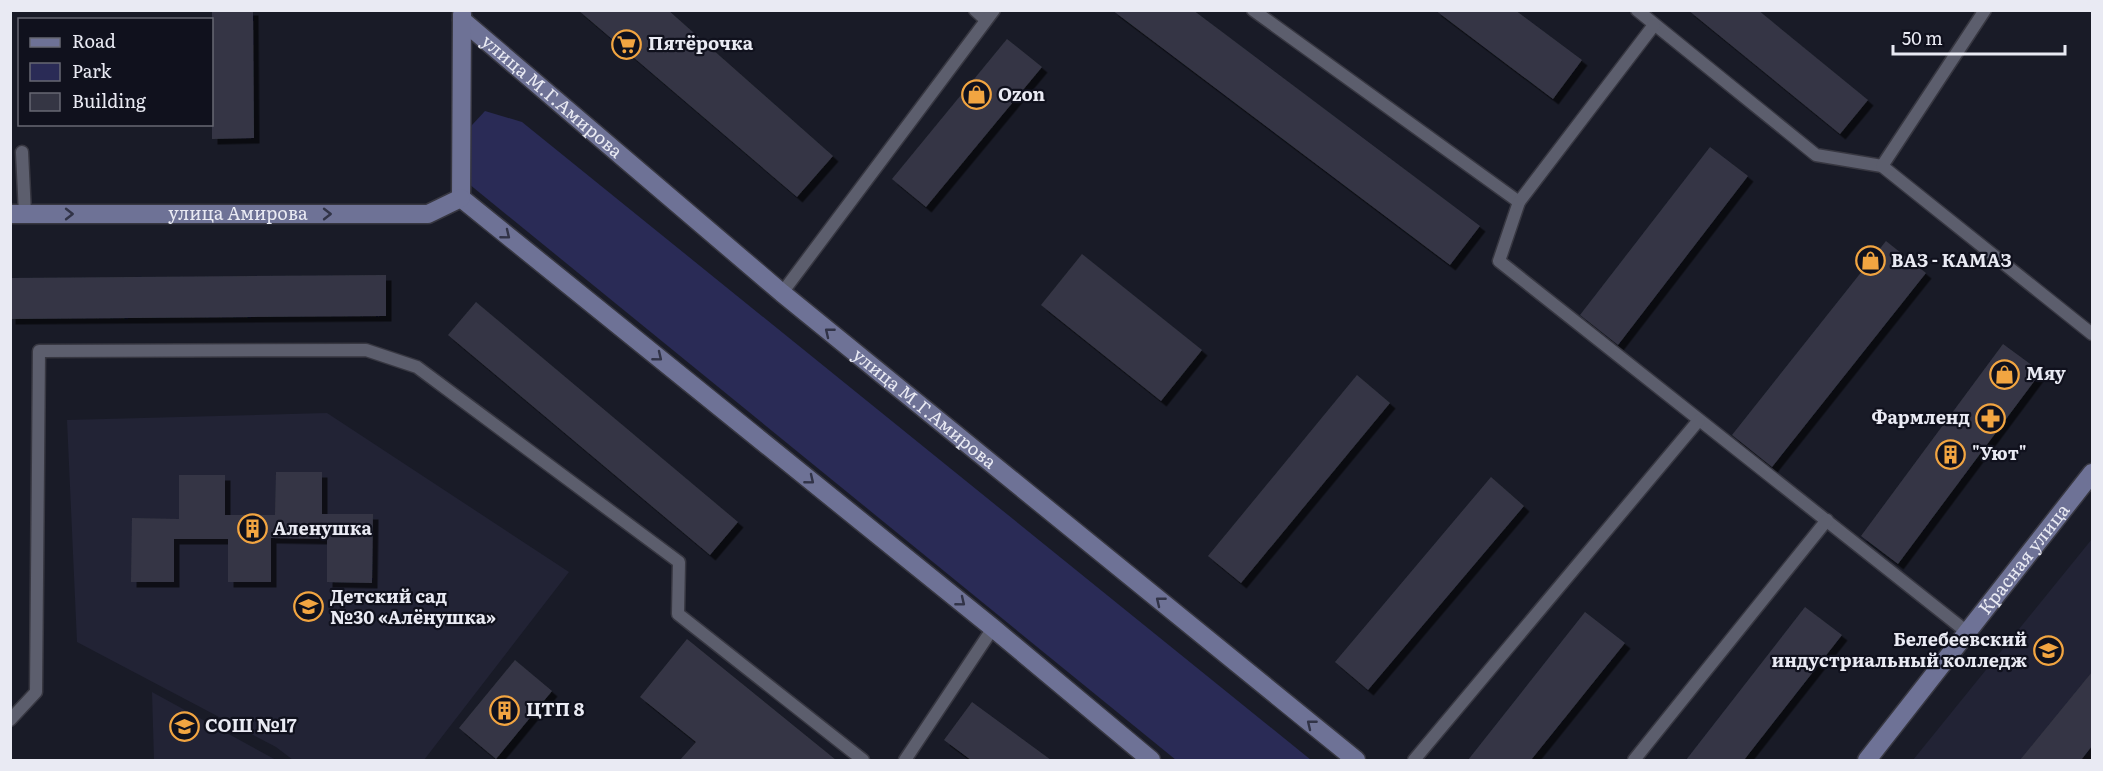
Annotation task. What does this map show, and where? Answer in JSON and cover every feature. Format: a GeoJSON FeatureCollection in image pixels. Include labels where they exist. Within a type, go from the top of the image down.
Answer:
{"type":"FeatureCollection","features":[{"type":"Feature","properties":{"kind":"street","name":"улица М.Г.Амирова"},"geometry":{"type":"LineString","coordinates":[[461,198],[462,15]]}},
{"type":"Feature","properties":{"kind":"street","name":"улица М.Г.Амирова"},"geometry":{"type":"LineString","coordinates":[[462,15],[723,244],[1356,760]]}},
{"type":"Feature","properties":{"kind":"street","name":"улица Амирова"},"geometry":{"type":"LineString","coordinates":[[18,214],[428,214],[461,198]]}},
{"type":"Feature","properties":{"kind":"street"},"geometry":{"type":"LineString","coordinates":[[461,198],[993,628],[1151,760]]}},
{"type":"Feature","properties":{"kind":"street","name":"Красная улица"},"geometry":{"type":"LineString","coordinates":[[1867,760],[2092,473]]}},
{"type":"Feature","properties":{"kind":"lane"},"geometry":{"type":"LineString","coordinates":[[782,293],[990,15],[975,10]]}},
{"type":"Feature","properties":{"kind":"lane"},"geometry":{"type":"LineString","coordinates":[[1253,10],[1519,202]]}},
{"type":"Feature","properties":{"kind":"lane"},"geometry":{"type":"LineString","coordinates":[[1637,10],[1816,155],[1882,166],[2092,334]]}},
{"type":"Feature","properties":{"kind":"lane"},"geometry":{"type":"LineString","coordinates":[[1882,166],[1985,10]]}},
{"type":"Feature","properties":{"kind":"lane"},"geometry":{"type":"LineString","coordinates":[[1654,25],[1519,202],[1499,261],[1967,632]]}},
{"type":"Feature","properties":{"kind":"lane"},"geometry":{"type":"LineString","coordinates":[[18,214],[22,152]]}},
{"type":"Feature","properties":{"kind":"lane"},"geometry":{"type":"LineString","coordinates":[[10,720],[36,692],[39,351],[366,350],[417,367],[679,562],[678,614],[863,760]]}},
{"type":"Feature","properties":{"kind":"lane"},"geometry":{"type":"LineString","coordinates":[[1414,760],[1699,420]]}},
{"type":"Feature","properties":{"kind":"lane"},"geometry":{"type":"LineString","coordinates":[[1634,760],[1827,520]]}},
{"type":"Feature","properties":{"kind":"lane"},"geometry":{"type":"LineString","coordinates":[[910,758],[993,628]]}},
{"type":"Feature","properties":{"kind":"shaded area","name":"Детский сад №30 «Алёнушка»"},"geometry":{"type":"Polygon","coordinates":[[[327,413],[569,572],[424,760],[293,760],[276,747],[77,642],[67,420],[327,413]]]}},
{"type":"Feature","properties":{"kind":"shaded area","name":"Белебеевский индустриальный колледж"},"geometry":{"type":"Polygon","coordinates":[[[2092,539],[2092,760],[1913,760],[2092,539]]]}},
{"type":"Feature","properties":{"kind":"shaded area","name":"СОШ №17"},"geometry":{"type":"Polygon","coordinates":[[[152,692],[276,760],[154,760],[152,692]]]}},
{"type":"Feature","properties":{"kind":"green space"},"geometry":{"type":"Polygon","coordinates":[[[485,111],[522,122],[1311,760],[1176,760],[469,184],[460,138],[485,111]]]}},
{"type":"Feature","properties":{"kind":"building"},"geometry":{"type":"Polygon","coordinates":[[[212,10],[253,10],[254,138],[212,139],[212,10]]]}},
{"type":"Feature","properties":{"kind":"building"},"geometry":{"type":"Polygon","coordinates":[[[578,10],[668,10],[833,156],[797,197],[578,10]]]}},
{"type":"Feature","properties":{"kind":"building"},"geometry":{"type":"Polygon","coordinates":[[[1112,10],[1193,10],[1480,226],[1450,265],[1112,10]]]}},
{"type":"Feature","properties":{"kind":"building"},"geometry":{"type":"Polygon","coordinates":[[[1435,10],[1515,10],[1582,60],[1553,99],[1435,10]]]}},
{"type":"Feature","properties":{"kind":"building"},"geometry":{"type":"Polygon","coordinates":[[[1688,10],[1758,10],[1868,100],[1840,134],[1688,10]]]}},
{"type":"Feature","properties":{"kind":"building"},"geometry":{"type":"Polygon","coordinates":[[[1007,39],[1042,67],[926,207],[892,179],[1007,39]]]}},
{"type":"Feature","properties":{"kind":"building"},"geometry":{"type":"Polygon","coordinates":[[[1710,147],[1748,176],[1618,345],[1580,315],[1710,147]]]}},
{"type":"Feature","properties":{"kind":"building"},"geometry":{"type":"Polygon","coordinates":[[[1886,241],[1926,273],[1772,467],[1732,435],[1886,241]]]}},
{"type":"Feature","properties":{"kind":"building"},"geometry":{"type":"Polygon","coordinates":[[[1082,254],[1202,350],[1161,401],[1041,305],[1082,254]]]}},
{"type":"Feature","properties":{"kind":"building"},"geometry":{"type":"Polygon","coordinates":[[[386,275],[386,316],[10,319],[10,278],[386,275]]]}},
{"type":"Feature","properties":{"kind":"building"},"geometry":{"type":"Polygon","coordinates":[[[476,302],[738,522],[710,555],[448,335],[476,302]]]}},
{"type":"Feature","properties":{"kind":"building","name":"\"Уют\""},"geometry":{"type":"Polygon","coordinates":[[[2003,344],[2041,372],[1898,564],[1861,536],[2003,344]]]}},
{"type":"Feature","properties":{"kind":"building"},"geometry":{"type":"Polygon","coordinates":[[[1357,375],[1390,403],[1241,583],[1208,556],[1357,375]]]}},
{"type":"Feature","properties":{"kind":"building","name":"Аленушка"},"geometry":{"type":"Polygon","coordinates":[[[276,472],[322,472],[322,514],[373,514],[372,583],[327,582],[327,539],[271,538],[271,582],[228,582],[228,539],[174,539],[174,582],[131,582],[132,518],[179,519],[179,475],[225,475],[225,515],[275,515],[276,472]]]}},
{"type":"Feature","properties":{"kind":"building"},"geometry":{"type":"Polygon","coordinates":[[[1491,477],[1524,506],[1368,690],[1335,662],[1491,477]]]}},
{"type":"Feature","properties":{"kind":"building"},"geometry":{"type":"Polygon","coordinates":[[[1805,607],[1842,635],[1744,760],[1686,760],[1805,607]]]}},
{"type":"Feature","properties":{"kind":"building"},"geometry":{"type":"Polygon","coordinates":[[[1585,612],[1625,643],[1531,760],[1468,760],[1585,612]]]}},
{"type":"Feature","properties":{"kind":"building"},"geometry":{"type":"Polygon","coordinates":[[[687,639],[836,760],[680,760],[696,742],[640,697],[687,639]]]}},
{"type":"Feature","properties":{"kind":"building","name":"ЦТП 8"},"geometry":{"type":"Polygon","coordinates":[[[515,660],[552,691],[496,759],[459,728],[515,660]]]}},
{"type":"Feature","properties":{"kind":"building"},"geometry":{"type":"Polygon","coordinates":[[[2092,672],[2092,746],[2081,760],[2020,760],[2092,672]]]}},
{"type":"Feature","properties":{"kind":"building"},"geometry":{"type":"Polygon","coordinates":[[[972,702],[1051,760],[971,760],[944,740],[972,702]]]}},
{"type":"Feature","properties":{"kind":"place","name":"Пятёрочка"},"geometry":{"type":"Point","coordinates":[627,44]}},
{"type":"Feature","properties":{"kind":"place","name":"Ozon"},"geometry":{"type":"Point","coordinates":[977,95]}},
{"type":"Feature","properties":{"kind":"place","name":"ВАЗ - КАМАЗ"},"geometry":{"type":"Point","coordinates":[1870,261]}},
{"type":"Feature","properties":{"kind":"place","name":"Мяу"},"geometry":{"type":"Point","coordinates":[2005,374]}},
{"type":"Feature","properties":{"kind":"place","name":"Фармленд"},"geometry":{"type":"Point","coordinates":[1991,418]}},
{"type":"Feature","properties":{"kind":"place","name":"\"Уют\""},"geometry":{"type":"Point","coordinates":[1951,454]}},
{"type":"Feature","properties":{"kind":"place","name":"Аленушка"},"geometry":{"type":"Point","coordinates":[252,529]}},
{"type":"Feature","properties":{"kind":"place","name":"Детский сад №30 «Алёнушка»"},"geometry":{"type":"Point","coordinates":[309,607]}},
{"type":"Feature","properties":{"kind":"place","name":"Белебеевский индустриальный колледж"},"geometry":{"type":"Point","coordinates":[2048,650]}},
{"type":"Feature","properties":{"kind":"place","name":"ЦТП 8"},"geometry":{"type":"Point","coordinates":[505,710]}},
{"type":"Feature","properties":{"kind":"place","name":"СОШ №17"},"geometry":{"type":"Point","coordinates":[184,726]}}]}
